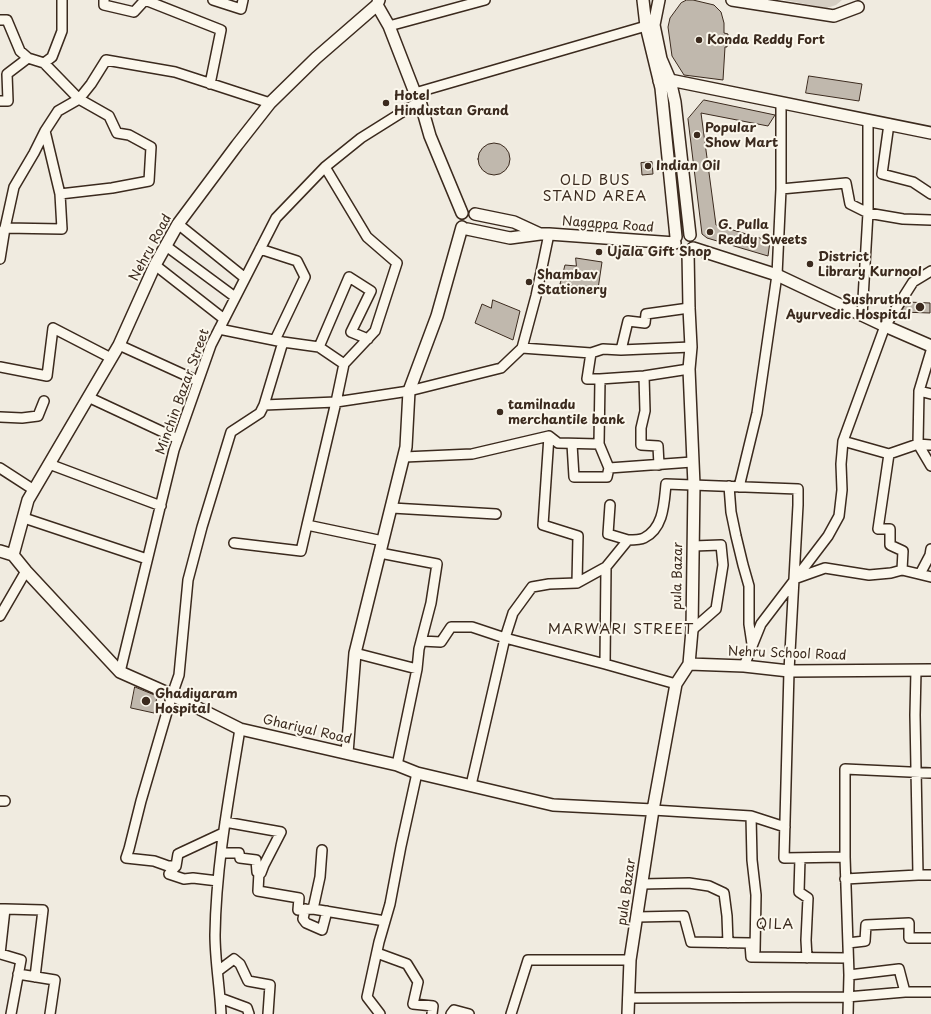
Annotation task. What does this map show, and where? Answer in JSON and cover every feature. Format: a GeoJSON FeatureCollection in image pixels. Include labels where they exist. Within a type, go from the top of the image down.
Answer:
{"type":"FeatureCollection","features":[{"type":"Feature","properties":{"kind":"street"},"geometry":{"type":"LineString","coordinates":[[44,63],[52,57],[62,31],[62,0]]}},
{"type":"Feature","properties":{"kind":"street"},"geometry":{"type":"LineString","coordinates":[[104,0],[104,5],[134,12],[145,0],[221,30],[210,84]]}},
{"type":"Feature","properties":{"kind":"street"},"geometry":{"type":"LineString","coordinates":[[213,0],[241,10],[243,0]]}},
{"type":"Feature","properties":{"kind":"street"},"geometry":{"type":"LineString","coordinates":[[389,26],[485,0]]}},
{"type":"Feature","properties":{"kind":"street"},"geometry":{"type":"LineString","coordinates":[[643,0],[646,26],[665,80],[675,102],[690,235],[694,242],[691,250]]}},
{"type":"Feature","properties":{"kind":"street"},"geometry":{"type":"LineString","coordinates":[[659,0],[654,25],[665,80],[676,240],[679,251],[685,252],[691,250],[777,275],[862,316],[931,346]]}},
{"type":"Feature","properties":{"kind":"street"},"geometry":{"type":"LineString","coordinates":[[732,0],[834,16],[859,3]]}},
{"type":"Feature","properties":{"kind":"street"},"geometry":{"type":"LineString","coordinates":[[378,3],[418,97],[430,136],[462,213],[459,222],[465,228],[510,238],[544,234]]}},
{"type":"Feature","properties":{"kind":"street","name":"Nehru Road"},"geometry":{"type":"LineString","coordinates":[[13,555],[28,500],[119,345],[155,265],[178,224],[270,102],[316,58],[378,3]]}},
{"type":"Feature","properties":{"kind":"street"},"geometry":{"type":"LineString","coordinates":[[0,20],[8,20],[20,51],[28,58],[44,63],[79,99],[109,116],[117,132],[129,135],[151,147],[149,181],[112,188],[60,194]]}},
{"type":"Feature","properties":{"kind":"street","name":"Minchin Bazar Street"},"geometry":{"type":"LineString","coordinates":[[120,672],[160,506],[178,439],[211,345],[276,218],[325,167],[361,138],[418,97],[646,26]]}},
{"type":"Feature","properties":{"kind":"street"},"geometry":{"type":"LineString","coordinates":[[0,101],[8,101],[7,74],[28,58]]}},
{"type":"Feature","properties":{"kind":"street"},"geometry":{"type":"LineString","coordinates":[[0,260],[14,187],[45,131],[58,111],[79,99],[91,84],[106,60],[175,72],[270,102]]}},
{"type":"Feature","properties":{"kind":"street"},"geometry":{"type":"LineString","coordinates":[[665,80],[931,133]]}},
{"type":"Feature","properties":{"kind":"street"},"geometry":{"type":"LineString","coordinates":[[739,487],[757,413],[777,275],[781,189],[781,102]]}},
{"type":"Feature","properties":{"kind":"street"},"geometry":{"type":"LineString","coordinates":[[862,316],[868,213],[868,120]]}},
{"type":"Feature","properties":{"kind":"street"},"geometry":{"type":"LineString","coordinates":[[889,124],[882,174],[914,182],[931,194]]}},
{"type":"Feature","properties":{"kind":"street"},"geometry":{"type":"LineString","coordinates":[[5,228],[62,229],[60,194],[45,131]]}},
{"type":"Feature","properties":{"kind":"street"},"geometry":{"type":"LineString","coordinates":[[234,543],[301,551],[344,364],[375,331],[397,263],[367,237],[325,167]]}},
{"type":"Feature","properties":{"kind":"street"},"geometry":{"type":"LineString","coordinates":[[781,189],[846,183],[850,204],[868,213],[903,219],[931,220]]}},
{"type":"Feature","properties":{"kind":"street"},"geometry":{"type":"LineString","coordinates":[[462,213],[470,211],[475,214],[514,222],[544,234]]}},
{"type":"Feature","properties":{"kind":"street"},"geometry":{"type":"LineString","coordinates":[[465,228],[473,228],[477,220],[475,214]]}},
{"type":"Feature","properties":{"kind":"street"},"geometry":{"type":"LineString","coordinates":[[178,224],[245,278]]}},
{"type":"Feature","properties":{"kind":"street"},"geometry":{"type":"LineString","coordinates":[[0,236],[5,228]]}},
{"type":"Feature","properties":{"kind":"street"},"geometry":{"type":"LineString","coordinates":[[348,753],[355,653],[404,457],[406,447],[409,391],[437,316],[465,228]]}},
{"type":"Feature","properties":{"kind":"street"},"geometry":{"type":"LineString","coordinates":[[676,240],[682,233],[685,232],[690,235]]}},
{"type":"Feature","properties":{"kind":"street"},"geometry":{"type":"LineString","coordinates":[[264,405],[336,402],[409,391],[501,368],[522,348],[536,296],[544,234]]}},
{"type":"Feature","properties":{"kind":"street","name":"Nagappa Road"},"geometry":{"type":"LineString","coordinates":[[544,234],[676,240]]}},
{"type":"Feature","properties":{"kind":"street"},"geometry":{"type":"LineString","coordinates":[[166,246],[235,297]]}},
{"type":"Feature","properties":{"kind":"street"},"geometry":{"type":"LineString","coordinates":[[176,866],[168,866],[154,861],[126,858],[179,675],[188,580],[202,527],[231,432],[260,413],[264,405],[279,341],[305,277],[297,261],[260,249]]}},
{"type":"Feature","properties":{"kind":"street","name":"pula Bazar"},"geometry":{"type":"LineString","coordinates":[[628,1014],[630,960],[653,810],[676,684],[689,664],[692,630],[694,485],[689,369],[691,347],[689,308],[691,250]]}},
{"type":"Feature","properties":{"kind":"street"},"geometry":{"type":"LineString","coordinates":[[155,265],[224,319]]}},
{"type":"Feature","properties":{"kind":"street"},"geometry":{"type":"LineString","coordinates":[[744,666],[761,624],[828,536],[839,516],[842,490],[841,464],[843,441],[885,326],[914,282],[929,275]]}},
{"type":"Feature","properties":{"kind":"street"},"geometry":{"type":"LineString","coordinates":[[319,347],[349,277],[371,291],[351,332],[368,339]]}},
{"type":"Feature","properties":{"kind":"street"},"geometry":{"type":"LineString","coordinates":[[621,350],[628,321],[645,323],[646,314],[689,308]]}},
{"type":"Feature","properties":{"kind":"street"},"geometry":{"type":"LineString","coordinates":[[0,367],[47,376],[53,328],[111,358]]}},
{"type":"Feature","properties":{"kind":"street"},"geometry":{"type":"LineString","coordinates":[[219,329],[319,347],[344,364]]}},
{"type":"Feature","properties":{"kind":"street"},"geometry":{"type":"LineString","coordinates":[[119,345],[198,381]]}},
{"type":"Feature","properties":{"kind":"street"},"geometry":{"type":"LineString","coordinates":[[522,348],[592,352],[603,349],[621,350],[691,347]]}},
{"type":"Feature","properties":{"kind":"street"},"geometry":{"type":"LineString","coordinates":[[931,351],[919,391],[918,444],[931,466]]}},
{"type":"Feature","properties":{"kind":"street"},"geometry":{"type":"LineString","coordinates":[[592,352],[587,379],[644,376],[689,369]]}},
{"type":"Feature","properties":{"kind":"street"},"geometry":{"type":"LineString","coordinates":[[644,376],[645,411],[641,428],[641,445],[658,446],[659,465]]}},
{"type":"Feature","properties":{"kind":"street"},"geometry":{"type":"LineString","coordinates":[[572,444],[574,477],[607,477],[609,468],[599,444],[600,379]]}},
{"type":"Feature","properties":{"kind":"street"},"geometry":{"type":"LineString","coordinates":[[919,391],[931,394]]}},
{"type":"Feature","properties":{"kind":"street"},"geometry":{"type":"LineString","coordinates":[[88,397],[178,439]]}},
{"type":"Feature","properties":{"kind":"street"},"geometry":{"type":"LineString","coordinates":[[0,417],[22,418],[38,416],[44,401]]}},
{"type":"Feature","properties":{"kind":"street"},"geometry":{"type":"LineString","coordinates":[[404,457],[472,454],[549,436]]}},
{"type":"Feature","properties":{"kind":"street"},"geometry":{"type":"LineString","coordinates":[[549,436],[558,444],[599,444]]}},
{"type":"Feature","properties":{"kind":"street"},"geometry":{"type":"LineString","coordinates":[[549,436],[543,526],[578,536],[577,583]]}},
{"type":"Feature","properties":{"kind":"street"},"geometry":{"type":"LineString","coordinates":[[843,441],[889,454],[918,444],[931,445]]}},
{"type":"Feature","properties":{"kind":"street"},"geometry":{"type":"LineString","coordinates":[[889,454],[878,529],[890,529],[890,545],[903,551],[902,570]]}},
{"type":"Feature","properties":{"kind":"street"},"geometry":{"type":"LineString","coordinates":[[609,468],[692,462]]}},
{"type":"Feature","properties":{"kind":"street"},"geometry":{"type":"LineString","coordinates":[[49,464],[160,506]]}},
{"type":"Feature","properties":{"kind":"street"},"geometry":{"type":"LineString","coordinates":[[0,468],[34,490]]}},
{"type":"Feature","properties":{"kind":"street"},"geometry":{"type":"LineString","coordinates":[[610,505],[608,534],[628,540],[643,538],[655,530],[663,512],[666,484],[798,489],[789,671],[784,858],[845,857]]}},
{"type":"Feature","properties":{"kind":"street"},"geometry":{"type":"LineString","coordinates":[[729,486],[731,512],[749,586],[749,624],[752,644]]}},
{"type":"Feature","properties":{"kind":"street"},"geometry":{"type":"LineString","coordinates":[[392,508],[496,514]]}},
{"type":"Feature","properties":{"kind":"street"},"geometry":{"type":"LineString","coordinates":[[24,518],[147,559]]}},
{"type":"Feature","properties":{"kind":"street"},"geometry":{"type":"LineString","coordinates":[[307,525],[383,541]]}},
{"type":"Feature","properties":{"kind":"street"},"geometry":{"type":"LineString","coordinates":[[471,785],[505,638],[513,613],[532,587],[549,584],[577,583],[606,567],[628,540]]}},
{"type":"Feature","properties":{"kind":"street"},"geometry":{"type":"LineString","coordinates":[[692,630],[716,609],[723,565],[721,545],[693,546]]}},
{"type":"Feature","properties":{"kind":"street"},"geometry":{"type":"LineString","coordinates":[[920,574],[931,550]]}},
{"type":"Feature","properties":{"kind":"street"},"geometry":{"type":"LineString","coordinates":[[0,551],[13,555]]}},
{"type":"Feature","properties":{"kind":"street"},"geometry":{"type":"LineString","coordinates":[[380,553],[437,564],[430,603],[420,641],[417,669],[397,765]]}},
{"type":"Feature","properties":{"kind":"street","name":"Ghariyal Road"},"geometry":{"type":"LineString","coordinates":[[13,555],[26,571],[120,672],[172,695],[240,729],[348,753],[397,765],[417,773],[553,805],[653,810]]}},
{"type":"Feature","properties":{"kind":"street"},"geometry":{"type":"LineString","coordinates":[[605,664],[606,567]]}},
{"type":"Feature","properties":{"kind":"street"},"geometry":{"type":"LineString","coordinates":[[794,579],[825,568],[869,575],[891,573],[902,570],[931,577]]}},
{"type":"Feature","properties":{"kind":"street"},"geometry":{"type":"LineString","coordinates":[[0,616],[26,571]]}},
{"type":"Feature","properties":{"kind":"street"},"geometry":{"type":"LineString","coordinates":[[420,641],[441,642],[452,626],[472,627],[505,638],[676,684]]}},
{"type":"Feature","properties":{"kind":"street"},"geometry":{"type":"LineString","coordinates":[[355,653],[417,669]]}},
{"type":"Feature","properties":{"kind":"street","name":"Nehru School Road"},"geometry":{"type":"LineString","coordinates":[[689,664],[744,666],[789,671],[931,670]]}},
{"type":"Feature","properties":{"kind":"street"},"geometry":{"type":"LineString","coordinates":[[916,670],[915,715],[918,875]]}},
{"type":"Feature","properties":{"kind":"street"},"geometry":{"type":"LineString","coordinates":[[221,1014],[215,936],[218,881],[223,833],[240,729]]}},
{"type":"Feature","properties":{"kind":"street"},"geometry":{"type":"LineString","coordinates":[[848,1014],[847,997],[849,975],[845,880],[845,769],[931,773]]}},
{"type":"Feature","properties":{"kind":"street"},"geometry":{"type":"LineString","coordinates":[[380,1014],[367,997],[390,904],[417,773]]}},
{"type":"Feature","properties":{"kind":"street"},"geometry":{"type":"LineString","coordinates":[[653,810],[751,816],[785,827]]}},
{"type":"Feature","properties":{"kind":"street"},"geometry":{"type":"LineString","coordinates":[[751,816],[752,860],[756,895],[755,957]]}},
{"type":"Feature","properties":{"kind":"street"},"geometry":{"type":"LineString","coordinates":[[225,822],[281,832],[264,865],[262,873],[259,872]]}},
{"type":"Feature","properties":{"kind":"street"},"geometry":{"type":"LineString","coordinates":[[218,881],[193,878],[184,879],[169,874],[176,866],[178,854],[223,833]]}},
{"type":"Feature","properties":{"kind":"street"},"geometry":{"type":"LineString","coordinates":[[322,850],[320,877],[309,909],[303,919],[306,923],[322,930],[327,912]]}},
{"type":"Feature","properties":{"kind":"street"},"geometry":{"type":"LineString","coordinates":[[221,853],[239,853],[240,858],[256,860],[257,872],[259,872],[258,891],[299,898],[298,910],[309,909],[385,921]]}},
{"type":"Feature","properties":{"kind":"street"},"geometry":{"type":"LineString","coordinates":[[800,858],[799,892],[808,898],[806,940],[807,958]]}},
{"type":"Feature","properties":{"kind":"street"},"geometry":{"type":"LineString","coordinates":[[845,880],[931,875]]}},
{"type":"Feature","properties":{"kind":"street"},"geometry":{"type":"LineString","coordinates":[[642,884],[689,883],[709,886],[724,893],[728,943]]}},
{"type":"Feature","properties":{"kind":"street"},"geometry":{"type":"LineString","coordinates":[[10,1014],[21,960],[0,955],[3,909],[43,910],[35,977]]}},
{"type":"Feature","properties":{"kind":"street"},"geometry":{"type":"LineString","coordinates":[[637,917],[684,916],[691,942],[750,944],[751,957],[848,958]]}},
{"type":"Feature","properties":{"kind":"street"},"geometry":{"type":"LineString","coordinates":[[848,943],[865,941],[866,925],[910,923],[909,938],[931,938]]}},
{"type":"Feature","properties":{"kind":"street"},"geometry":{"type":"LineString","coordinates":[[377,953],[407,964],[418,982],[413,1004],[433,1006],[432,1014]]}},
{"type":"Feature","properties":{"kind":"street"},"geometry":{"type":"LineString","coordinates":[[218,972],[234,959],[240,964],[248,981],[270,985],[268,1014]]}},
{"type":"Feature","properties":{"kind":"street"},"geometry":{"type":"LineString","coordinates":[[511,1014],[528,960],[630,960]]}},
{"type":"Feature","properties":{"kind":"street"},"geometry":{"type":"LineString","coordinates":[[849,975],[899,969],[905,992]]}},
{"type":"Feature","properties":{"kind":"street"},"geometry":{"type":"LineString","coordinates":[[18,974],[55,980],[50,1014]]}},
{"type":"Feature","properties":{"kind":"street"},"geometry":{"type":"LineString","coordinates":[[628,998],[847,997],[905,992],[931,992]]}},
{"type":"Feature","properties":{"kind":"street"},"geometry":{"type":"LineString","coordinates":[[220,998],[247,1008],[249,1014]]}},
{"type":"Feature","properties":{"kind":"street"},"geometry":{"type":"LineString","coordinates":[[451,1014],[454,1010],[469,1014]]}},
{"type":"Feature","properties":{"kind":"shaded area"},"geometry":{"type":"Polygon","coordinates":[[[784,0],[842,0],[836,5],[827,8],[784,0]]]}},
{"type":"Feature","properties":{"kind":"building","name":"Konda Reddy Fort"},"geometry":{"type":"Polygon","coordinates":[[[687,0],[714,5],[721,12],[724,23],[724,33],[728,34],[727,47],[725,47],[723,80],[684,75],[672,56],[668,27],[670,18],[681,3],[687,0]]]}},
{"type":"Feature","properties":{"kind":"building"},"geometry":{"type":"Polygon","coordinates":[[[809,76],[862,84],[859,101],[806,93],[809,76]]]}},
{"type":"Feature","properties":{"kind":"building"},"geometry":{"type":"Polygon","coordinates":[[[704,100],[775,115],[768,126],[701,113],[716,225],[770,241],[768,256],[707,238],[702,234],[688,119],[704,100]]]}},
{"type":"Feature","properties":{"kind":"building"},"geometry":{"type":"Polygon","coordinates":[[[494,143],[500,144],[507,150],[510,159],[509,165],[503,172],[494,175],[488,174],[481,168],[478,159],[479,153],[485,146],[494,143]]]}},
{"type":"Feature","properties":{"kind":"building"},"geometry":{"type":"Polygon","coordinates":[[[652,162],[653,174],[642,175],[641,163],[652,162]]]}},
{"type":"Feature","properties":{"kind":"building"},"geometry":{"type":"Polygon","coordinates":[[[576,258],[602,262],[598,289],[560,284],[565,265],[576,266],[576,258]]]}},
{"type":"Feature","properties":{"kind":"building"},"geometry":{"type":"Polygon","coordinates":[[[493,300],[520,311],[513,340],[475,323],[482,304],[491,308],[493,300]]]}},
{"type":"Feature","properties":{"kind":"building"},"geometry":{"type":"Polygon","coordinates":[[[907,302],[930,303],[930,313],[901,312],[907,302]]]}},
{"type":"Feature","properties":{"kind":"building"},"geometry":{"type":"Polygon","coordinates":[[[135,687],[157,696],[154,713],[131,708],[135,687]]]}},
{"type":"Feature","properties":{"kind":"place","name":"Konda Reddy Fort"},"geometry":{"type":"Point","coordinates":[699,40]}},
{"type":"Feature","properties":{"kind":"place","name":"Hotel Hindustan Grand"},"geometry":{"type":"Point","coordinates":[386,103]}},
{"type":"Feature","properties":{"kind":"place","name":"Popular Show Mart"},"geometry":{"type":"Point","coordinates":[697,135]}},
{"type":"Feature","properties":{"kind":"place","name":"Indian Oil"},"geometry":{"type":"Point","coordinates":[648,166]}},
{"type":"Feature","properties":{"kind":"place","name":"G. Pulla Reddy Sweets"},"geometry":{"type":"Point","coordinates":[710,232]}},
{"type":"Feature","properties":{"kind":"place","name":"Ujala Gift Shop"},"geometry":{"type":"Point","coordinates":[599,252]}},
{"type":"Feature","properties":{"kind":"place","name":"District Library Kurnool"},"geometry":{"type":"Point","coordinates":[810,264]}},
{"type":"Feature","properties":{"kind":"place","name":"Shambav Stationery"},"geometry":{"type":"Point","coordinates":[529,282]}},
{"type":"Feature","properties":{"kind":"place","name":"Sushrutha Ayurvedic Hospital"},"geometry":{"type":"Point","coordinates":[920,307]}},
{"type":"Feature","properties":{"kind":"place","name":"tamilnadu merchantile bank"},"geometry":{"type":"Point","coordinates":[500,412]}},
{"type":"Feature","properties":{"kind":"place","name":"Ghadiyaram Hospital"},"geometry":{"type":"Point","coordinates":[146,701]}},
{"type":"Feature","properties":{"kind":"district","name":"OLD BUS STAND AREA"},"geometry":{"type":"Point","coordinates":[595,190]}},
{"type":"Feature","properties":{"kind":"district","name":"MARWARI STREET"},"geometry":{"type":"Point","coordinates":[621,630]}},
{"type":"Feature","properties":{"kind":"district","name":"QILA"},"geometry":{"type":"Point","coordinates":[775,925]}}]}
